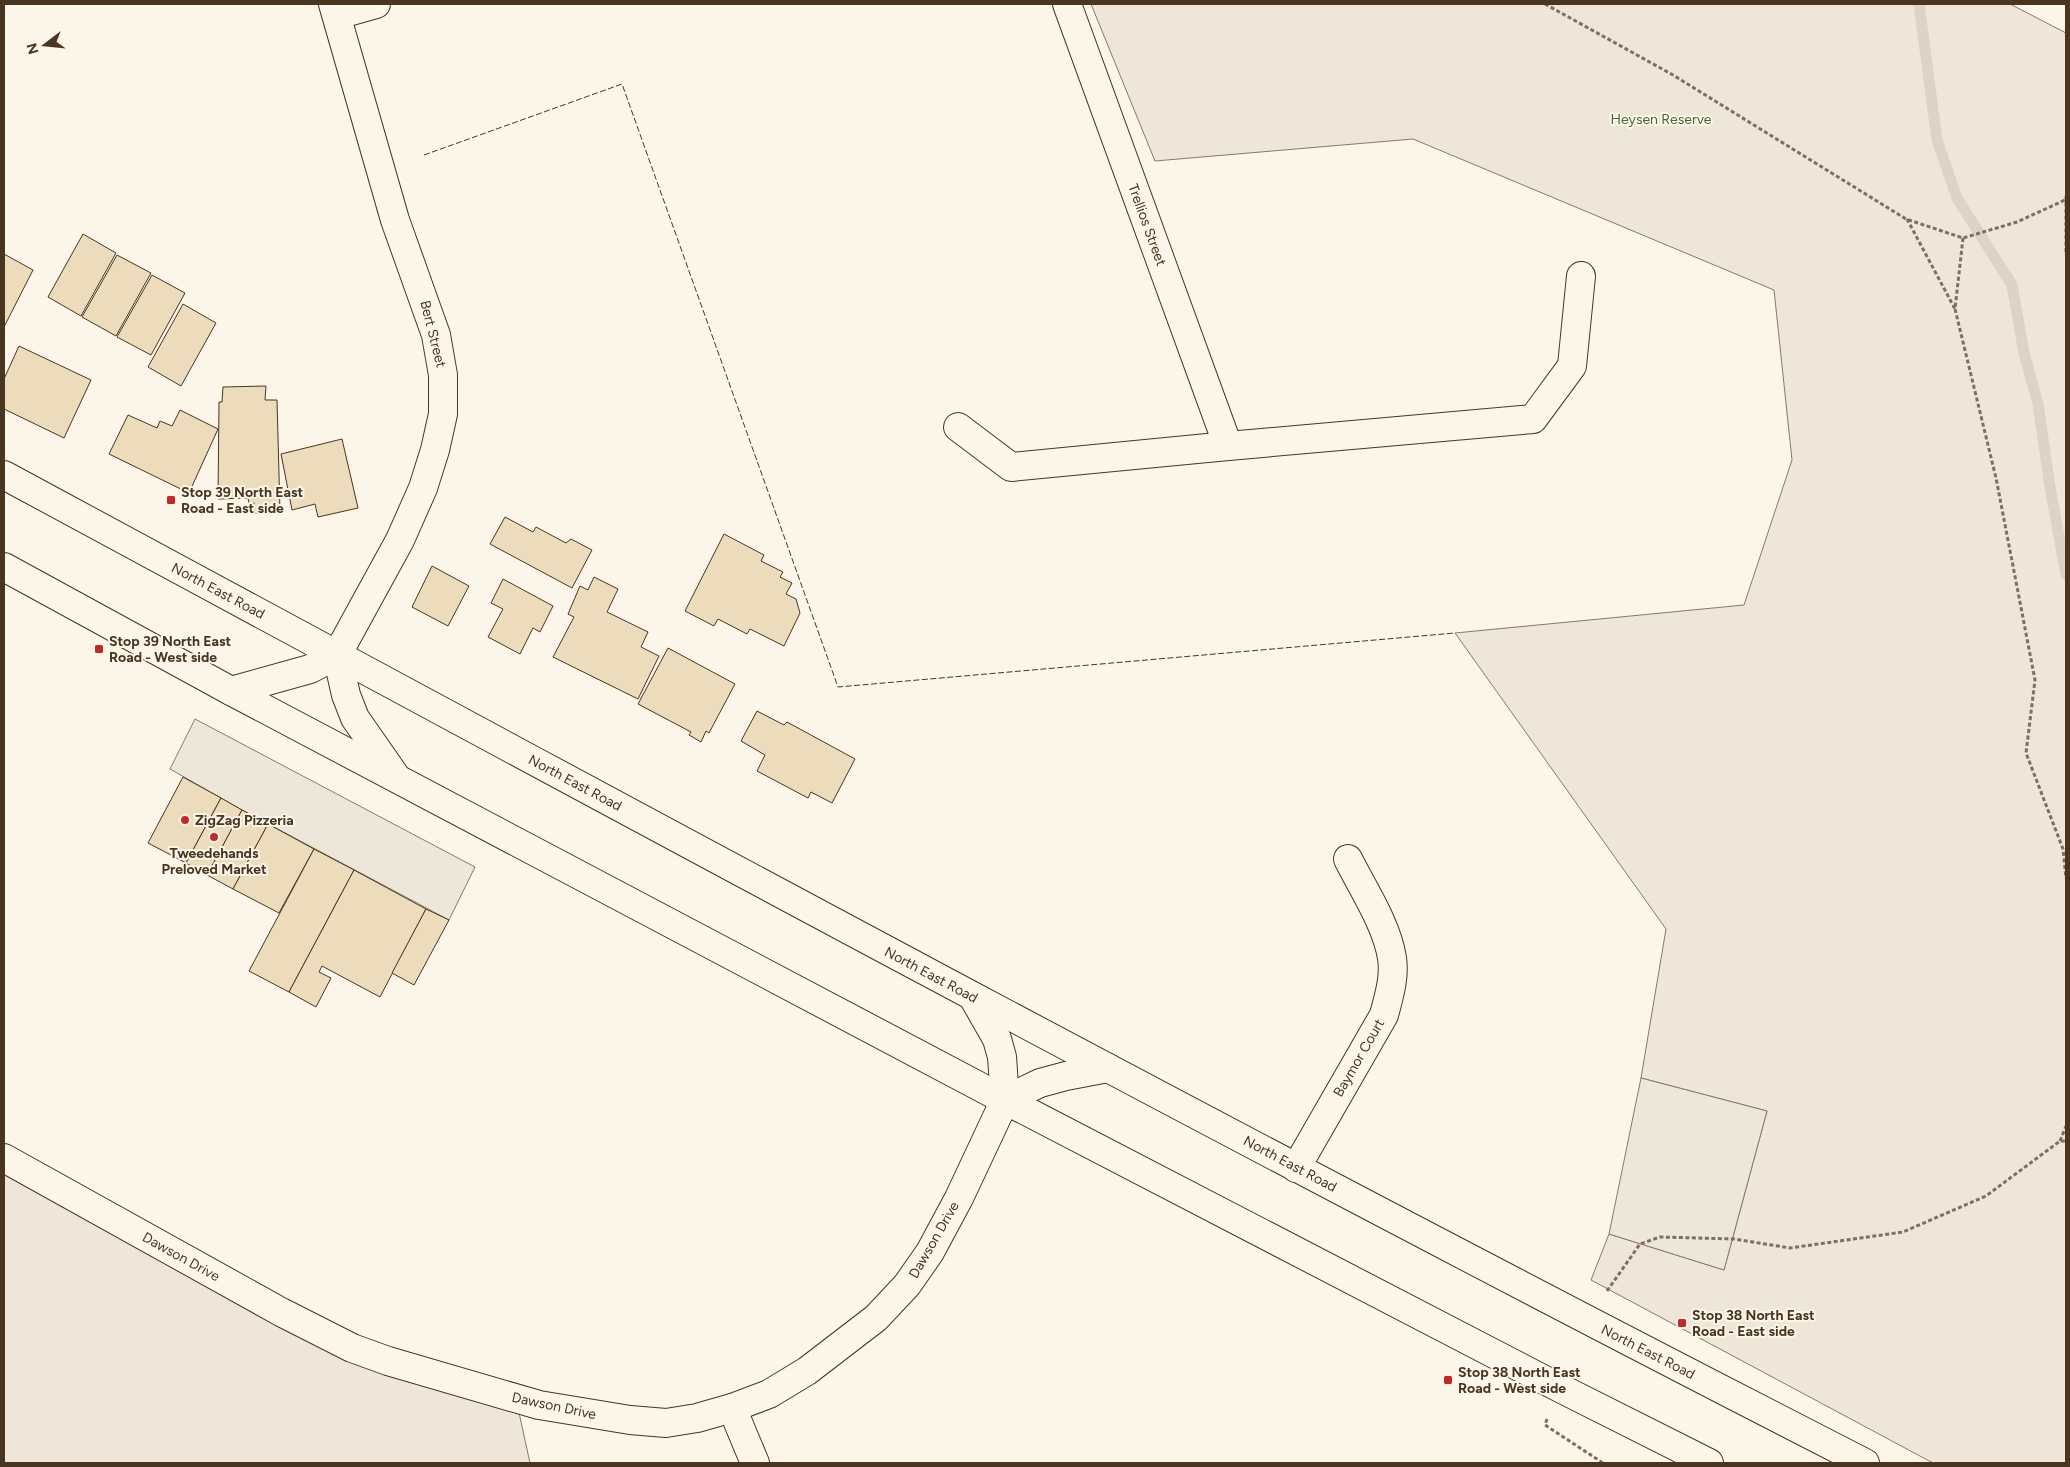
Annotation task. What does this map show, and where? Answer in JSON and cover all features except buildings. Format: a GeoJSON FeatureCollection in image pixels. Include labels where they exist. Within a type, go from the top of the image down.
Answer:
{"type":"FeatureCollection","features":[{"type":"Feature","properties":{"kind":"main road"},"geometry":{"type":"LineString","coordinates":[[335,10],[376,4]]}},
{"type":"Feature","properties":{"kind":"main road","name":"Trellios Street"},"geometry":{"type":"LineString","coordinates":[[1066,4],[1228,446]]}},
{"type":"Feature","properties":{"kind":"main road","name":"Bert Street"},"geometry":{"type":"LineString","coordinates":[[335,10],[395,220],[436,335],[443,384],[443,414],[435,450],[423,488],[400,540],[337,655]]}},
{"type":"Feature","properties":{"kind":"main road"},"geometry":{"type":"LineString","coordinates":[[958,427],[1012,467],[1533,419],[1572,366],[1581,276]]}},
{"type":"Feature","properties":{"kind":"main road","name":"North East Road"},"geometry":{"type":"LineString","coordinates":[[4,475],[973,997],[1296,1168],[1865,1463]]}},
{"type":"Feature","properties":{"kind":"main road"},"geometry":{"type":"LineString","coordinates":[[4,567],[231,691],[1005,1100],[1560,1388],[1709,1463]]}},
{"type":"Feature","properties":{"kind":"main road"},"geometry":{"type":"LineString","coordinates":[[231,691],[310,669],[337,655],[346,695],[355,718],[396,777]]}},
{"type":"Feature","properties":{"kind":"main road","name":"Baymor Court"},"geometry":{"type":"LineString","coordinates":[[1296,1168],[1384,1015],[1392,987],[1392,958],[1384,930],[1348,860]]}},
{"type":"Feature","properties":{"kind":"main road"},"geometry":{"type":"LineString","coordinates":[[973,997],[997,1038],[1002,1057],[1005,1100]]}},
{"type":"Feature","properties":{"kind":"main road"},"geometry":{"type":"LineString","coordinates":[[1005,1100],[1040,1083],[1108,1068]]}},
{"type":"Feature","properties":{"kind":"main road","name":"Dawson Drive"},"geometry":{"type":"LineString","coordinates":[[4,1158],[280,1312],[352,1348],[388,1361],[539,1405],[630,1420],[666,1423],[697,1418],[732,1408],[769,1394],[807,1371],[876,1318],[907,1285],[930,1252],[959,1198],[1005,1100]]}},
{"type":"Feature","properties":{"kind":"main road"},"geometry":{"type":"LineString","coordinates":[[732,1408],[755,1463]]}},
{"type":"Feature","properties":{"kind":"path"},"geometry":{"type":"LineString","coordinates":[[1545,4],[1673,75],[1906,219],[1963,238],[2017,222],[2066,198],[2066,255]]}},
{"type":"Feature","properties":{"kind":"path"},"geometry":{"type":"LineString","coordinates":[[1906,219],[1955,309],[1996,478],[2035,680],[2026,753],[2063,849],[2066,878]]}},
{"type":"Feature","properties":{"kind":"path"},"geometry":{"type":"LineString","coordinates":[[1955,309],[1963,238]]}},
{"type":"Feature","properties":{"kind":"path"},"geometry":{"type":"LineString","coordinates":[[1603,1298],[1640,1244],[1660,1237],[1734,1239],[1790,1248],[1903,1232],[1986,1196],[2060,1141],[2066,1126]]}},
{"type":"Feature","properties":{"kind":"path"},"geometry":{"type":"LineString","coordinates":[[2060,1141],[2066,1141]]}},
{"type":"Feature","properties":{"kind":"path"},"geometry":{"type":"LineString","coordinates":[[1545,1426],[1603,1463]]}},
{"type":"Feature","properties":{"kind":"green space","name":"Heysen Reserve"},"geometry":{"type":"Polygon","coordinates":[[[1091,4],[2010,4],[2066,33],[2066,1463],[1933,1463],[1591,1280],[1609,1234],[1724,1270],[1767,1111],[1641,1078],[1666,929],[1455,633],[1744,605],[1792,460],[1774,290],[1413,139],[1155,161],[1091,4]]]}},
{"type":"Feature","properties":{"kind":"green space"},"geometry":{"type":"Polygon","coordinates":[[[4,1155],[346,1345],[516,1399],[530,1463],[4,1463],[4,1155]]]}},
{"type":"Feature","properties":{"kind":"shaded area"},"geometry":{"type":"Polygon","coordinates":[[[195,719],[475,867],[449,920],[242,810],[170,769],[195,719]]]}},
{"type":"Feature","properties":{"kind":"shaded area"},"geometry":{"type":"Polygon","coordinates":[[[1641,1078],[1767,1111],[1724,1270],[1609,1234],[1641,1078]]]}},
{"type":"Feature","properties":{"kind":"waterway"},"geometry":{"type":"LineString","coordinates":[[1919,4],[1937,140],[1957,198],[2012,285],[2024,353],[2038,404],[2050,487],[2066,575]]}},
{"type":"Feature","properties":{"kind":"fence"},"geometry":{"type":"LineString","coordinates":[[424,155],[622,84],[838,687],[1455,633]]}},
{"type":"Feature","properties":{"kind":"place","name":"Stop 39 North East Road - East side"},"geometry":{"type":"Point","coordinates":[171,500]}},
{"type":"Feature","properties":{"kind":"place","name":"Stop 39 North East Road - West side"},"geometry":{"type":"Point","coordinates":[99,649]}},
{"type":"Feature","properties":{"kind":"place","name":"ZigZag Pizzeria"},"geometry":{"type":"Point","coordinates":[185,820]}},
{"type":"Feature","properties":{"kind":"place","name":"Tweedehands Preloved Market"},"geometry":{"type":"Point","coordinates":[214,837]}},
{"type":"Feature","properties":{"kind":"place","name":"Stop 38 North East Road - East side"},"geometry":{"type":"Point","coordinates":[1682,1323]}},
{"type":"Feature","properties":{"kind":"place","name":"Stop 38 North East Road - West side"},"geometry":{"type":"Point","coordinates":[1448,1380]}}]}
